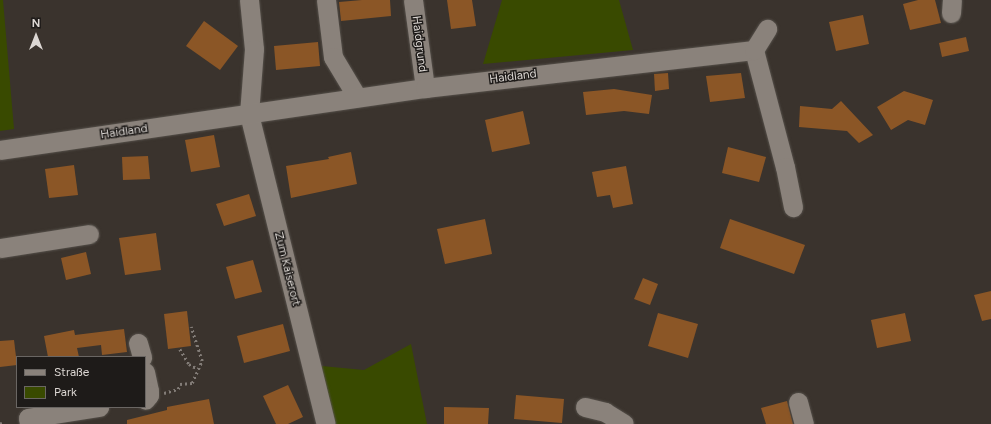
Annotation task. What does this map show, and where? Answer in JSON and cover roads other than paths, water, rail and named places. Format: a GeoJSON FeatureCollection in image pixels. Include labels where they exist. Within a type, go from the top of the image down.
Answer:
{"type":"FeatureCollection","features":[{"type":"Feature","properties":{"kind":"street"},"geometry":{"type":"LineString","coordinates":[[249,0],[254,49],[249,114]]}},
{"type":"Feature","properties":{"kind":"street"},"geometry":{"type":"LineString","coordinates":[[326,0],[333,57],[357,97]]}},
{"type":"Feature","properties":{"kind":"street","name":"Haidgrund"},"geometry":{"type":"LineString","coordinates":[[413,0],[424,88]]}},
{"type":"Feature","properties":{"kind":"street"},"geometry":{"type":"LineString","coordinates":[[767,28],[754,50],[785,167],[793,207]]}},
{"type":"Feature","properties":{"kind":"street","name":"Haidland"},"geometry":{"type":"LineString","coordinates":[[0,150],[424,88],[754,50]]}},
{"type":"Feature","properties":{"kind":"street","name":"Zum Kaiserort"},"geometry":{"type":"LineString","coordinates":[[249,114],[326,424]]}},
{"type":"Feature","properties":{"kind":"street"},"geometry":{"type":"LineString","coordinates":[[0,248],[89,234]]}},
{"type":"Feature","properties":{"kind":"street"},"geometry":{"type":"LineString","coordinates":[[146,385],[147,398]]}},
{"type":"Feature","properties":{"kind":"street"},"geometry":{"type":"LineString","coordinates":[[798,402],[804,424]]}},
{"type":"Feature","properties":{"kind":"street"},"geometry":{"type":"LineString","coordinates":[[586,407],[605,412],[624,424]]}},
{"type":"Feature","properties":{"kind":"street"},"geometry":{"type":"LineString","coordinates":[[29,424],[28,418],[93,408]]}}]}
